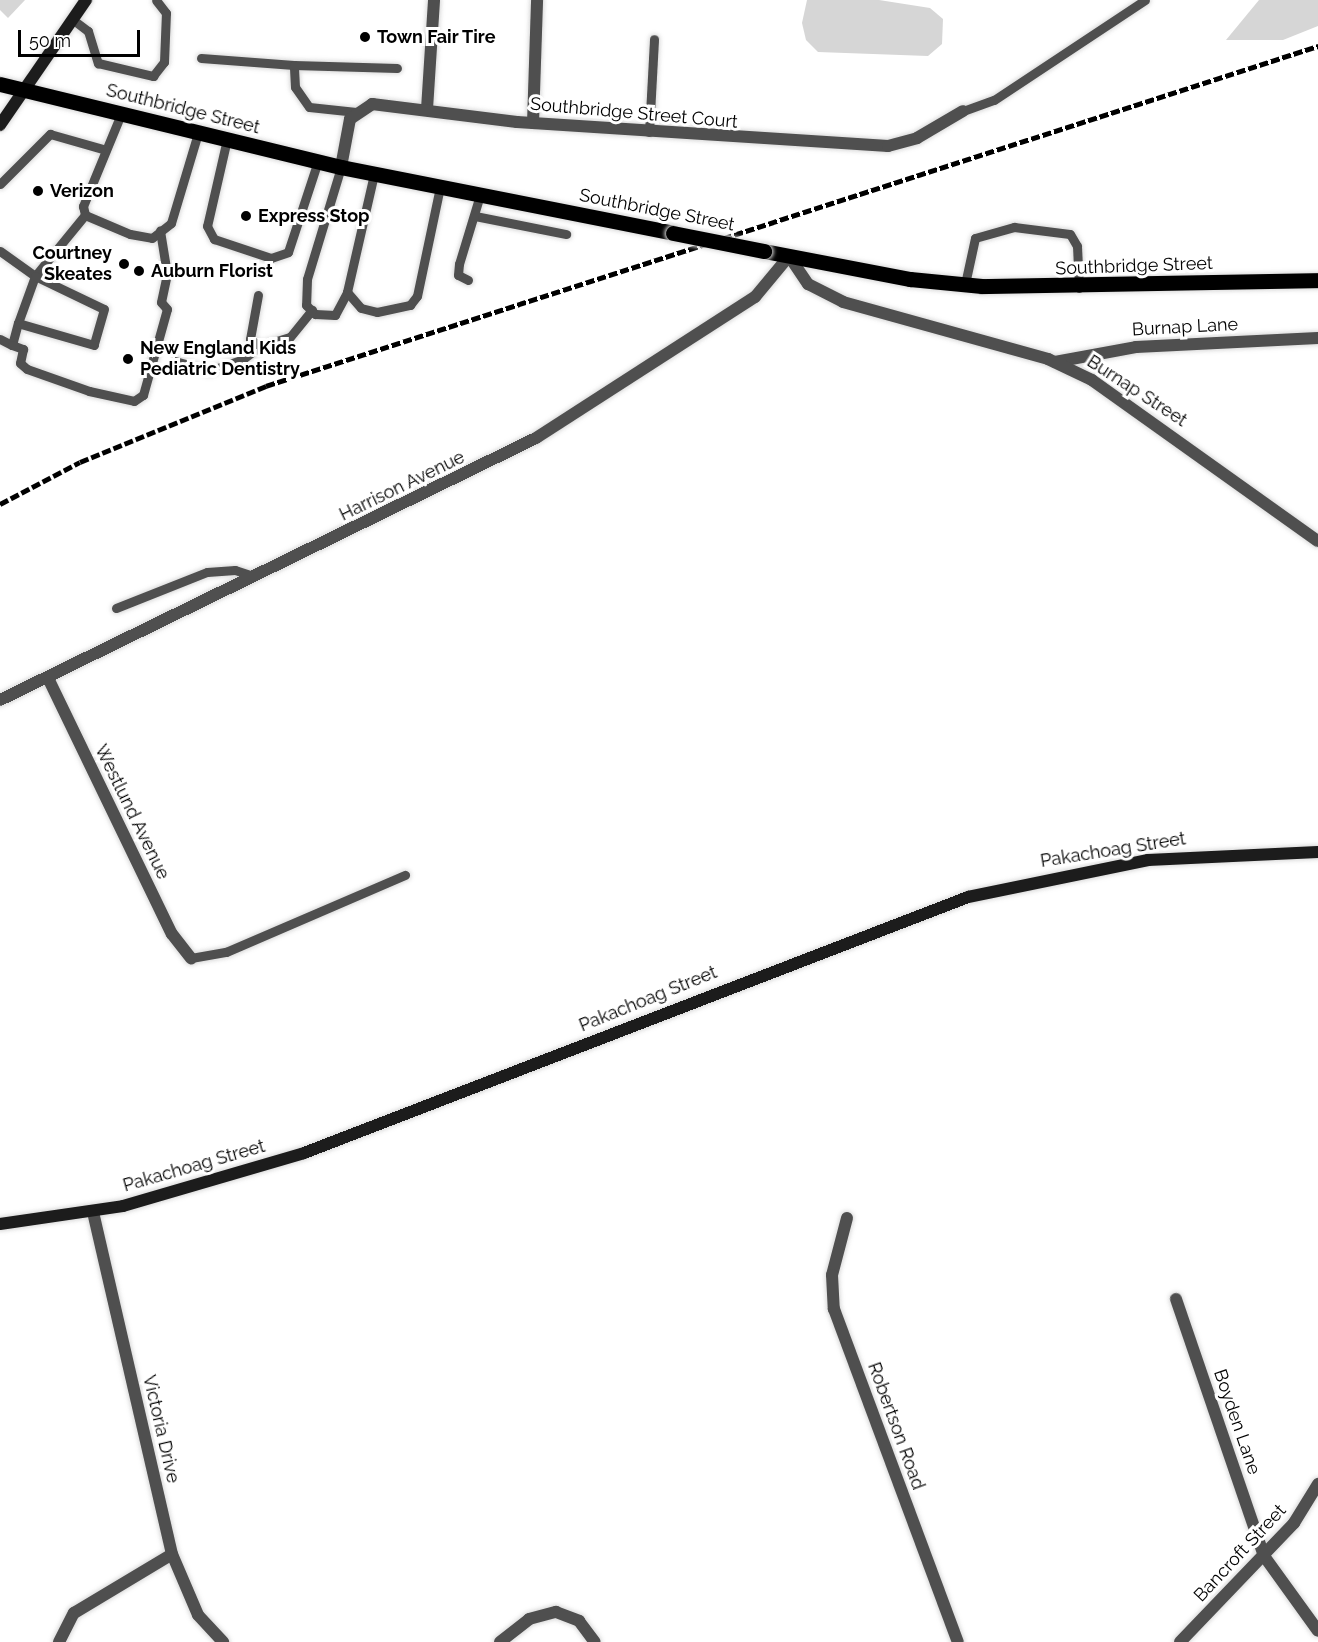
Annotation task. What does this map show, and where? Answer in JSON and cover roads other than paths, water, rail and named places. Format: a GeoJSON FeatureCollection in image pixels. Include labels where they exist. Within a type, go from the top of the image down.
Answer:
{"type":"FeatureCollection","features":[{"type":"Feature","properties":{"kind":"main road","name":"Southbridge Street"},"geometry":{"type":"LineString","coordinates":[[0,84],[374,174],[789,256],[965,284],[1078,288],[1318,280]]}},
{"type":"Feature","properties":{"kind":"street"},"geometry":{"type":"LineString","coordinates":[[0,125],[86,0]]}},
{"type":"Feature","properties":{"kind":"street"},"geometry":{"type":"LineString","coordinates":[[427,109],[434,0]]}},
{"type":"Feature","properties":{"kind":"street"},"geometry":{"type":"LineString","coordinates":[[533,123],[537,0]]}},
{"type":"Feature","properties":{"kind":"street","name":"Southbridge Street Court"},"geometry":{"type":"LineString","coordinates":[[356,112],[381,104],[533,123],[888,146],[917,138],[963,111]]}},
{"type":"Feature","properties":{"kind":"street"},"geometry":{"type":"LineString","coordinates":[[341,167],[356,112]]}},
{"type":"Feature","properties":{"kind":"street","name":"Burnap Street"},"geometry":{"type":"LineString","coordinates":[[789,256],[808,284],[843,302],[1055,362],[1124,400],[1318,541]]}},
{"type":"Feature","properties":{"kind":"street","name":"Harrison Avenue"},"geometry":{"type":"LineString","coordinates":[[0,700],[556,426],[755,297],[789,256]]}},
{"type":"Feature","properties":{"kind":"street","name":"Burnap Lane"},"geometry":{"type":"LineString","coordinates":[[1055,362],[1136,347],[1318,338]]}},
{"type":"Feature","properties":{"kind":"street","name":"Westlund Avenue"},"geometry":{"type":"LineString","coordinates":[[48,678],[172,934],[191,958]]}},
{"type":"Feature","properties":{"kind":"street","name":"Pakachoag Street"},"geometry":{"type":"LineString","coordinates":[[0,1224],[93,1212],[175,1193],[322,1146],[968,897],[1148,860],[1318,852]]}},
{"type":"Feature","properties":{"kind":"street","name":"Victoria Drive"},"geometry":{"type":"LineString","coordinates":[[93,1212],[172,1554],[198,1615],[223,1642]]}},
{"type":"Feature","properties":{"kind":"street","name":"Robertson Road"},"geometry":{"type":"LineString","coordinates":[[847,1218],[832,1275],[833,1303],[958,1642]]}},
{"type":"Feature","properties":{"kind":"street","name":"Boyden Lane"},"geometry":{"type":"LineString","coordinates":[[1176,1299],[1264,1556],[1318,1631]]}},
{"type":"Feature","properties":{"kind":"street","name":"Bancroft Street"},"geometry":{"type":"LineString","coordinates":[[1180,1642],[1294,1524],[1318,1484]]}},
{"type":"Feature","properties":{"kind":"street"},"geometry":{"type":"LineString","coordinates":[[58,1642],[74,1613],[172,1554]]}},
{"type":"Feature","properties":{"kind":"street"},"geometry":{"type":"LineString","coordinates":[[500,1642],[529,1618],[556,1612],[579,1621],[595,1642]]}},
{"type":"Feature","properties":{"kind":"lane"},"geometry":{"type":"LineString","coordinates":[[72,19],[88,31],[98,63],[153,76],[164,62],[166,13],[156,0]]}},
{"type":"Feature","properties":{"kind":"lane"},"geometry":{"type":"LineString","coordinates":[[963,111],[994,100],[1145,0]]}},
{"type":"Feature","properties":{"kind":"lane"},"geometry":{"type":"LineString","coordinates":[[649,132],[654,39]]}},
{"type":"Feature","properties":{"kind":"lane"},"geometry":{"type":"LineString","coordinates":[[201,58],[294,65],[397,68]]}},
{"type":"Feature","properties":{"kind":"lane"},"geometry":{"type":"LineString","coordinates":[[294,65],[295,87],[309,107],[356,112]]}},
{"type":"Feature","properties":{"kind":"lane"},"geometry":{"type":"LineString","coordinates":[[85,215],[83,206],[121,114]]}},
{"type":"Feature","properties":{"kind":"lane"},"geometry":{"type":"LineString","coordinates":[[85,215],[130,234],[152,238],[171,223],[198,133]]}},
{"type":"Feature","properties":{"kind":"lane"},"geometry":{"type":"LineString","coordinates":[[0,184],[50,134],[106,150]]}},
{"type":"Feature","properties":{"kind":"lane"},"geometry":{"type":"LineString","coordinates":[[227,140],[207,226],[214,239],[271,258],[288,252],[318,161]]}},
{"type":"Feature","properties":{"kind":"lane"},"geometry":{"type":"LineString","coordinates":[[341,167],[307,279],[306,305],[312,310],[335,315],[347,292],[374,174]]}},
{"type":"Feature","properties":{"kind":"lane"},"geometry":{"type":"LineString","coordinates":[[347,292],[361,308],[377,312],[410,304],[425,273],[440,187]]}},
{"type":"Feature","properties":{"kind":"lane"},"geometry":{"type":"LineString","coordinates":[[468,280],[458,275],[459,264],[480,195]]}},
{"type":"Feature","properties":{"kind":"lane"},"geometry":{"type":"LineString","coordinates":[[12,345],[35,276],[85,215]]}},
{"type":"Feature","properties":{"kind":"lane"},"geometry":{"type":"LineString","coordinates":[[475,216],[566,234]]}},
{"type":"Feature","properties":{"kind":"lane"},"geometry":{"type":"LineString","coordinates":[[965,284],[975,238],[1014,227],[1070,234],[1077,246],[1078,288]]}},
{"type":"Feature","properties":{"kind":"lane"},"geometry":{"type":"LineString","coordinates":[[0,339],[23,348],[20,363],[27,369],[89,391],[134,401],[143,395],[167,309],[161,302],[167,274],[160,231]]}},
{"type":"Feature","properties":{"kind":"lane"},"geometry":{"type":"LineString","coordinates":[[0,251],[35,276],[103,305],[97,343],[18,323]]}},
{"type":"Feature","properties":{"kind":"lane"},"geometry":{"type":"LineString","coordinates":[[258,295],[250,339],[260,346]]}},
{"type":"Feature","properties":{"kind":"lane"},"geometry":{"type":"LineString","coordinates":[[175,362],[209,370],[260,346],[290,337],[312,310]]}},
{"type":"Feature","properties":{"kind":"lane"},"geometry":{"type":"LineString","coordinates":[[116,608],[207,572],[235,570],[254,576]]}},
{"type":"Feature","properties":{"kind":"lane"},"geometry":{"type":"LineString","coordinates":[[191,958],[226,952],[405,875]]}},
{"type":"Feature","properties":{"kind":"railway"},"geometry":{"type":"LineString","coordinates":[[0,504],[80,462],[266,386],[1318,46]]}},
{"type":"Feature","properties":{"kind":"place","name":"Town Fair Tire"},"geometry":{"type":"Point","coordinates":[365,37]}},
{"type":"Feature","properties":{"kind":"place","name":"Verizon"},"geometry":{"type":"Point","coordinates":[38,191]}},
{"type":"Feature","properties":{"kind":"place","name":"Express Stop"},"geometry":{"type":"Point","coordinates":[246,216]}},
{"type":"Feature","properties":{"kind":"place","name":"Courtney Skeates"},"geometry":{"type":"Point","coordinates":[124,264]}},
{"type":"Feature","properties":{"kind":"place","name":"Auburn Florist"},"geometry":{"type":"Point","coordinates":[139,271]}},
{"type":"Feature","properties":{"kind":"place","name":"New England Kids Pediatric Dentistry"},"geometry":{"type":"Point","coordinates":[128,359]}}]}
